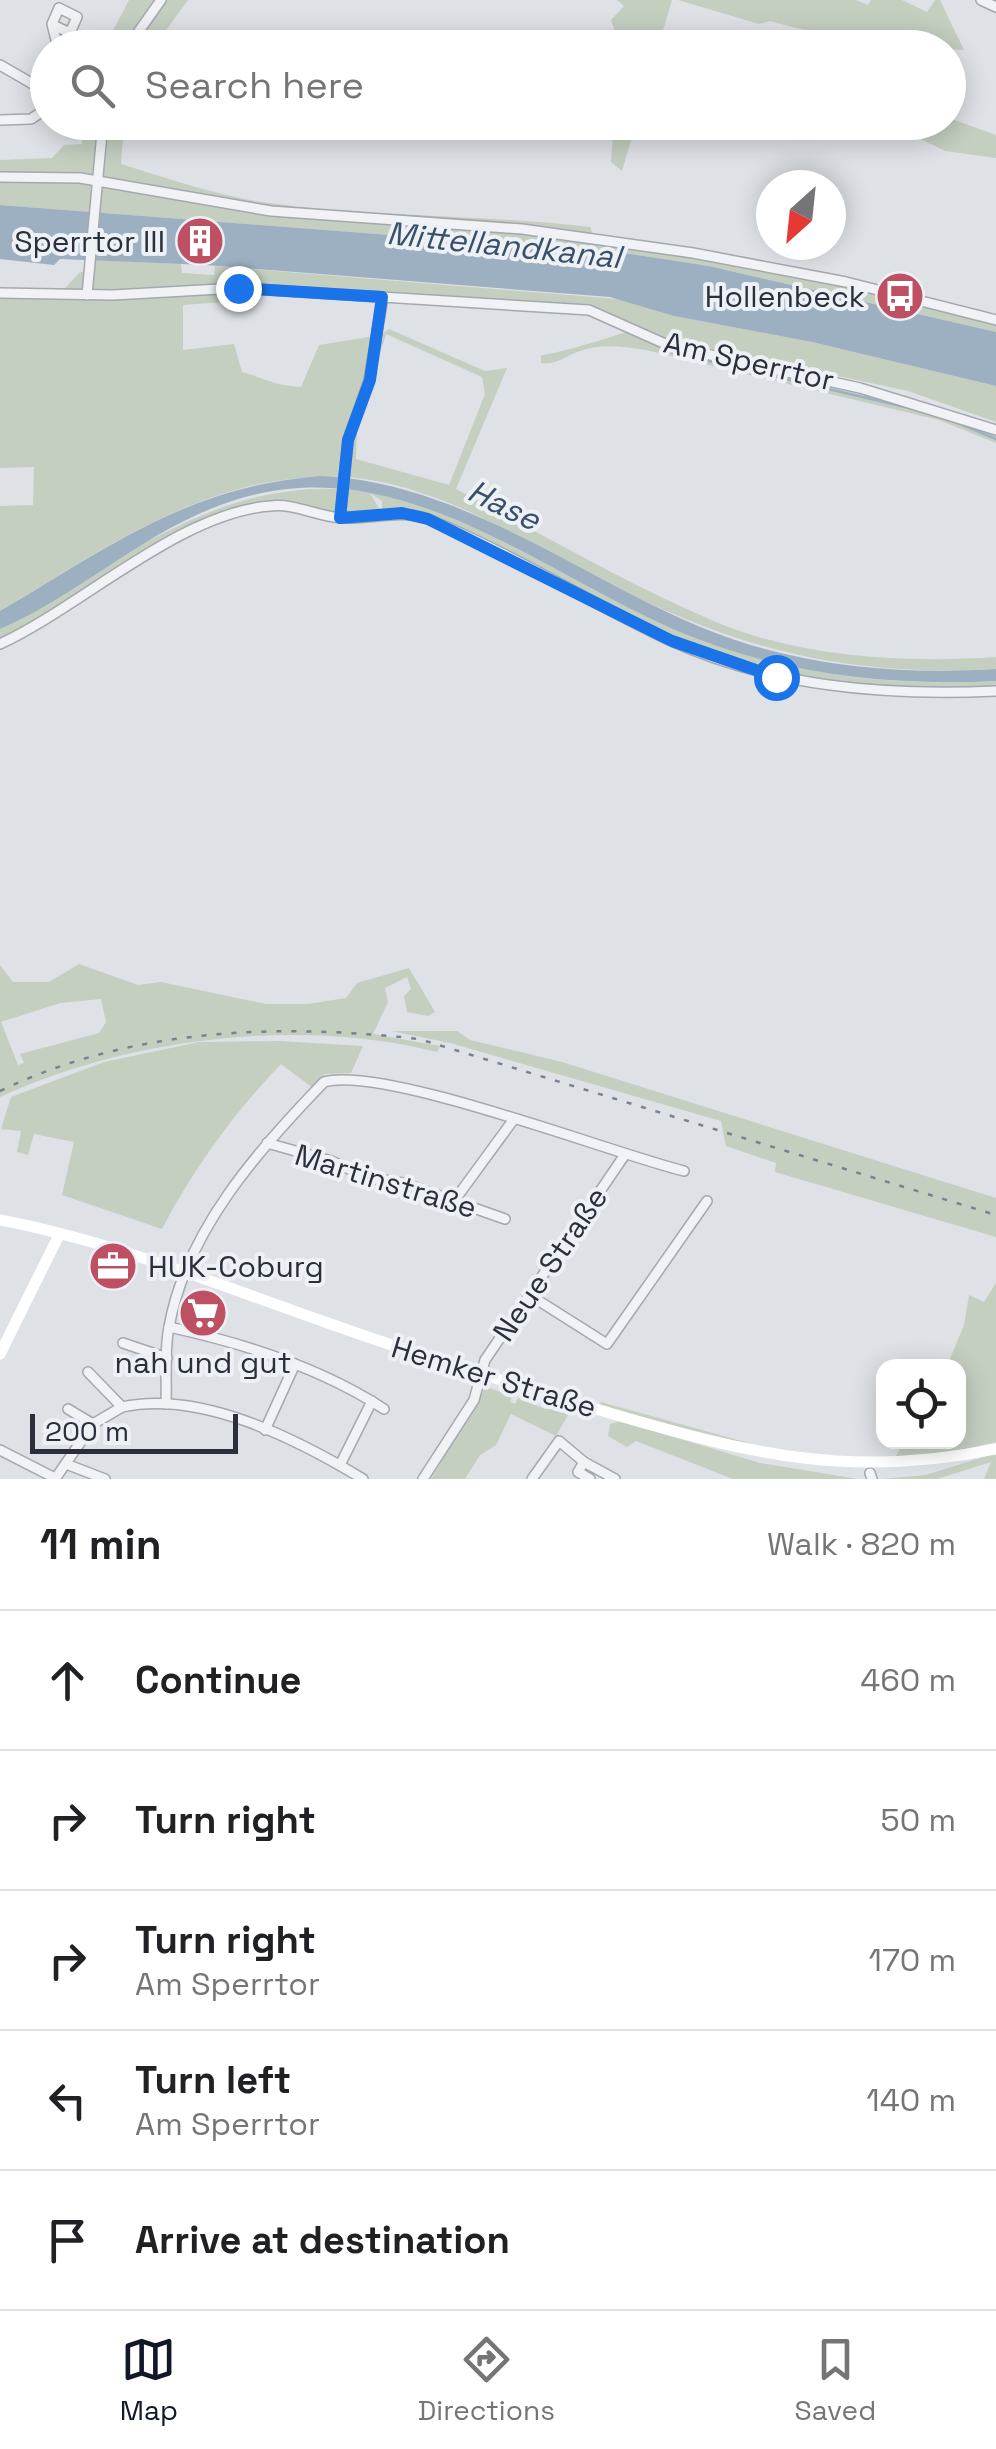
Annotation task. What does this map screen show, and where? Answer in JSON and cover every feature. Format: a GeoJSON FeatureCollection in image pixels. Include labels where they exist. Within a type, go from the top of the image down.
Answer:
{"type":"FeatureCollection","features":[{"type":"Feature","properties":{"kind":"main road","name":"Hemker Straße"},"geometry":{"type":"LineString","coordinates":[[0,1220],[186,1273],[481,1375],[775,1462],[871,1476],[938,1465],[996,1449]]}},
{"type":"Feature","properties":{"kind":"main road"},"geometry":{"type":"LineString","coordinates":[[0,1354],[59,1235]]}},
{"type":"Feature","properties":{"kind":"street"},"geometry":{"type":"LineString","coordinates":[[140,30],[161,0]]}},
{"type":"Feature","properties":{"kind":"street"},"geometry":{"type":"LineString","coordinates":[[982,0],[996,7]]}},
{"type":"Feature","properties":{"kind":"street"},"geometry":{"type":"LineString","coordinates":[[54,26],[55,30]]}},
{"type":"Feature","properties":{"kind":"street"},"geometry":{"type":"LineString","coordinates":[[0,65],[30,79]]}},
{"type":"Feature","properties":{"kind":"street"},"geometry":{"type":"LineString","coordinates":[[0,120],[30,119]]}},
{"type":"Feature","properties":{"kind":"street"},"geometry":{"type":"LineString","coordinates":[[87,295],[101,140]]}},
{"type":"Feature","properties":{"kind":"street"},"geometry":{"type":"LineString","coordinates":[[0,177],[97,181],[271,211],[522,229],[692,252],[846,282],[996,320]]}},
{"type":"Feature","properties":{"kind":"street","name":"Am Sperrtor"},"geometry":{"type":"LineString","coordinates":[[0,294],[87,295],[208,288],[590,310],[670,346],[860,388],[996,430]]}},
{"type":"Feature","properties":{"kind":"street"},"geometry":{"type":"LineString","coordinates":[[340,518],[352,426],[370,380],[382,297]]}},
{"type":"Feature","properties":{"kind":"street"},"geometry":{"type":"LineString","coordinates":[[0,644],[36,628],[171,540],[268,506],[340,518],[402,513],[428,519],[672,641],[776,677],[908,695],[996,691]]}},
{"type":"Feature","properties":{"kind":"street"},"geometry":{"type":"LineString","coordinates":[[166,1404],[168,1328],[186,1273],[220,1208],[267,1144],[324,1082],[340,1077],[514,1119],[624,1156],[684,1171]]}},
{"type":"Feature","properties":{"kind":"street"},"geometry":{"type":"LineString","coordinates":[[454,1201],[514,1119]]}},
{"type":"Feature","properties":{"kind":"street","name":"Martinstraße"},"geometry":{"type":"LineString","coordinates":[[267,1144],[506,1219]]}},
{"type":"Feature","properties":{"kind":"street","name":"Neue Straße"},"geometry":{"type":"LineString","coordinates":[[423,1479],[474,1400],[484,1360],[624,1156]]}},
{"type":"Feature","properties":{"kind":"street"},"geometry":{"type":"LineString","coordinates":[[528,1294],[607,1344],[707,1201]]}},
{"type":"Feature","properties":{"kind":"street"},"geometry":{"type":"LineString","coordinates":[[168,1328],[226,1340],[295,1364],[384,1410]]}},
{"type":"Feature","properties":{"kind":"street"},"geometry":{"type":"LineString","coordinates":[[123,1343],[168,1358]]}},
{"type":"Feature","properties":{"kind":"street"},"geometry":{"type":"LineString","coordinates":[[265,1430],[295,1364]]}},
{"type":"Feature","properties":{"kind":"street"},"geometry":{"type":"LineString","coordinates":[[88,1372],[122,1407]]}},
{"type":"Feature","properties":{"kind":"street"},"geometry":{"type":"LineString","coordinates":[[340,1465],[372,1401]]}},
{"type":"Feature","properties":{"kind":"street"},"geometry":{"type":"LineString","coordinates":[[0,1450],[55,1479],[94,1424],[122,1407],[166,1404],[225,1416],[265,1430],[363,1479]]}},
{"type":"Feature","properties":{"kind":"street"},"geometry":{"type":"LineString","coordinates":[[68,1409],[94,1424]]}},
{"type":"Feature","properties":{"kind":"street"},"geometry":{"type":"LineString","coordinates":[[532,1479],[560,1441],[584,1462],[612,1478]]}},
{"type":"Feature","properties":{"kind":"street"},"geometry":{"type":"LineString","coordinates":[[584,1462],[578,1472],[590,1479]]}},
{"type":"Feature","properties":{"kind":"street"},"geometry":{"type":"LineString","coordinates":[[66,1464],[105,1479]]}},
{"type":"Feature","properties":{"kind":"green space"},"geometry":{"type":"Polygon","coordinates":[[[129,0],[188,0],[166,30],[113,30],[129,0]]]}},
{"type":"Feature","properties":{"kind":"green space"},"geometry":{"type":"Polygon","coordinates":[[[617,0],[672,0],[663,30],[614,30],[611,20],[624,6],[617,0]]]}},
{"type":"Feature","properties":{"kind":"green space"},"geometry":{"type":"Polygon","coordinates":[[[678,0],[856,0],[868,5],[871,0],[902,0],[927,12],[935,0],[940,0],[954,30],[804,30],[770,21],[759,24],[678,0]]]}},
{"type":"Feature","properties":{"kind":"green space"},"geometry":{"type":"Polygon","coordinates":[[[966,124],[996,135],[996,158],[945,151],[923,140],[966,140],[966,124]]]}},
{"type":"Feature","properties":{"kind":"green space"},"geometry":{"type":"Polygon","coordinates":[[[82,140],[123,140],[121,164],[194,187],[269,203],[590,227],[595,239],[846,282],[996,320],[996,332],[709,266],[624,253],[0,205],[0,160],[52,158],[64,145],[82,144],[82,140]]]}},
{"type":"Feature","properties":{"kind":"green space"},"geometry":{"type":"Polygon","coordinates":[[[613,140],[631,140],[622,171],[611,162],[613,140]]]}},
{"type":"Feature","properties":{"kind":"green space"},"geometry":{"type":"Polygon","coordinates":[[[91,260],[181,264],[182,273],[214,275],[215,266],[630,300],[674,316],[812,342],[996,386],[996,422],[908,391],[698,346],[674,348],[861,391],[996,434],[996,443],[939,420],[646,350],[596,347],[541,363],[541,355],[636,327],[617,316],[579,306],[242,286],[237,301],[183,305],[183,350],[234,344],[242,372],[301,387],[319,345],[375,336],[350,423],[343,477],[295,478],[249,486],[205,500],[121,539],[0,611],[0,506],[33,505],[34,467],[0,468],[0,298],[56,298],[80,272],[90,271],[91,260]]]}},
{"type":"Feature","properties":{"kind":"green space"},"geometry":{"type":"Polygon","coordinates":[[[389,329],[485,371],[507,368],[456,489],[650,592],[749,634],[783,644],[854,655],[996,657],[996,669],[889,668],[840,663],[745,641],[651,604],[480,516],[416,491],[349,477],[351,432],[380,335],[389,329]],[[386,334],[357,430],[356,459],[449,485],[485,394],[482,377],[386,334]]]}},
{"type":"Feature","properties":{"kind":"green space"},"geometry":{"type":"Polygon","coordinates":[[[342,489],[370,493],[383,515],[269,507],[219,519],[122,566],[0,644],[0,629],[131,551],[197,517],[266,495],[342,489]]]}},
{"type":"Feature","properties":{"kind":"green space"},"geometry":{"type":"Polygon","coordinates":[[[371,493],[460,521],[642,614],[729,649],[814,671],[902,681],[996,681],[996,689],[856,684],[813,678],[729,656],[639,622],[478,537],[412,513],[382,510],[382,501],[371,493]]]}},
{"type":"Feature","properties":{"kind":"green space"},"geometry":{"type":"Polygon","coordinates":[[[79,964],[138,985],[161,982],[266,1004],[308,1004],[346,998],[357,983],[409,968],[435,1012],[428,1016],[407,1012],[404,996],[411,989],[407,977],[385,988],[388,1002],[373,1034],[440,1046],[437,1052],[384,1041],[329,1036],[215,1039],[103,1060],[0,1097],[0,965],[13,982],[49,982],[79,964]],[[101,999],[60,1003],[1,1022],[18,1065],[24,1063],[20,1054],[99,1033],[106,1022],[101,999]]]}},
{"type":"Feature","properties":{"kind":"green space"},"geometry":{"type":"Polygon","coordinates":[[[391,1031],[457,1031],[470,1040],[562,1062],[996,1198],[996,1237],[775,1172],[776,1163],[726,1146],[721,1121],[450,1043],[391,1031]]]}},
{"type":"Feature","properties":{"kind":"green space"},"geometry":{"type":"Polygon","coordinates":[[[199,1042],[363,1046],[351,1073],[325,1074],[313,1088],[281,1064],[215,1142],[162,1229],[62,1195],[74,1142],[34,1134],[28,1155],[17,1152],[21,1131],[1,1129],[11,1097],[104,1062],[199,1042]]]}},
{"type":"Feature","properties":{"kind":"green space"},"geometry":{"type":"Polygon","coordinates":[[[996,1283],[996,1442],[966,1448],[966,1359],[950,1359],[964,1325],[969,1295],[984,1302],[996,1283]]]}},
{"type":"Feature","properties":{"kind":"green space"},"geometry":{"type":"Polygon","coordinates":[[[486,1387],[512,1396],[510,1402],[515,1404],[518,1398],[545,1409],[571,1410],[556,1436],[511,1414],[496,1445],[480,1455],[465,1479],[431,1479],[486,1387]]]}},
{"type":"Feature","properties":{"kind":"green space"},"geometry":{"type":"Polygon","coordinates":[[[601,1402],[773,1450],[700,1434],[598,1405],[601,1402]]]}},
{"type":"Feature","properties":{"kind":"green space"},"geometry":{"type":"Polygon","coordinates":[[[621,1421],[760,1463],[858,1479],[733,1479],[636,1441],[627,1447],[608,1436],[610,1424],[621,1421]]]}},
{"type":"Feature","properties":{"kind":"green space"},"geometry":{"type":"Polygon","coordinates":[[[900,1449],[962,1449],[895,1457],[900,1449]]]}},
{"type":"Feature","properties":{"kind":"green space"},"geometry":{"type":"Polygon","coordinates":[[[773,1450],[795,1454],[841,1458],[799,1457],[773,1450]]]}},
{"type":"Feature","properties":{"kind":"green space"},"geometry":{"type":"Polygon","coordinates":[[[996,1453],[996,1479],[984,1479],[991,1462],[937,1479],[880,1479],[926,1475],[996,1453]]]}},
{"type":"Feature","properties":{"kind":"water","name":"Mittellandkanal"},"geometry":{"type":"Polygon","coordinates":[[[0,205],[624,253],[709,266],[996,332],[996,386],[812,342],[674,316],[610,297],[206,265],[60,259],[54,265],[0,259],[0,205]]]}},
{"type":"Feature","properties":{"kind":"water"},"geometry":{"type":"Polygon","coordinates":[[[320,476],[371,482],[468,512],[651,605],[734,640],[844,665],[996,669],[996,681],[920,682],[845,676],[734,652],[642,614],[473,527],[415,505],[356,490],[295,488],[232,501],[201,513],[0,629],[0,611],[152,523],[230,492],[320,476]]]}},
{"type":"Feature","properties":{"kind":"waterway"},"geometry":{"type":"LineString","coordinates":[[666,351],[905,407]]}},
{"type":"Feature","properties":{"kind":"waterway"},"geometry":{"type":"LineString","coordinates":[[951,420],[996,439]]}},
{"type":"Feature","properties":{"kind":"railway"},"geometry":{"type":"LineString","coordinates":[[0,1091],[101,1054],[205,1035],[312,1032],[419,1039],[996,1215]]}},
{"type":"Feature","properties":{"kind":"place","name":"Sperrtor III"},"geometry":{"type":"Point","coordinates":[200,241]}},
{"type":"Feature","properties":{"kind":"place","name":"Hollenbeck"},"geometry":{"type":"Point","coordinates":[900,296]}},
{"type":"Feature","properties":{"kind":"place","name":"HUK-Coburg"},"geometry":{"type":"Point","coordinates":[113,1266]}},
{"type":"Feature","properties":{"kind":"place","name":"nah und gut"},"geometry":{"type":"Point","coordinates":[203,1313]}},
{"type":"Feature","properties":{"kind":"route"},"geometry":{"type":"LineString","coordinates":[[238,288],[382,297],[370,380],[348,440],[340,518],[402,513],[428,519],[461,532],[672,641],[776,677]]}},
{"type":"Feature","properties":{"kind":"water label","name":"Hase"},"geometry":{"type":"Point","coordinates":[504,505]}}]}
